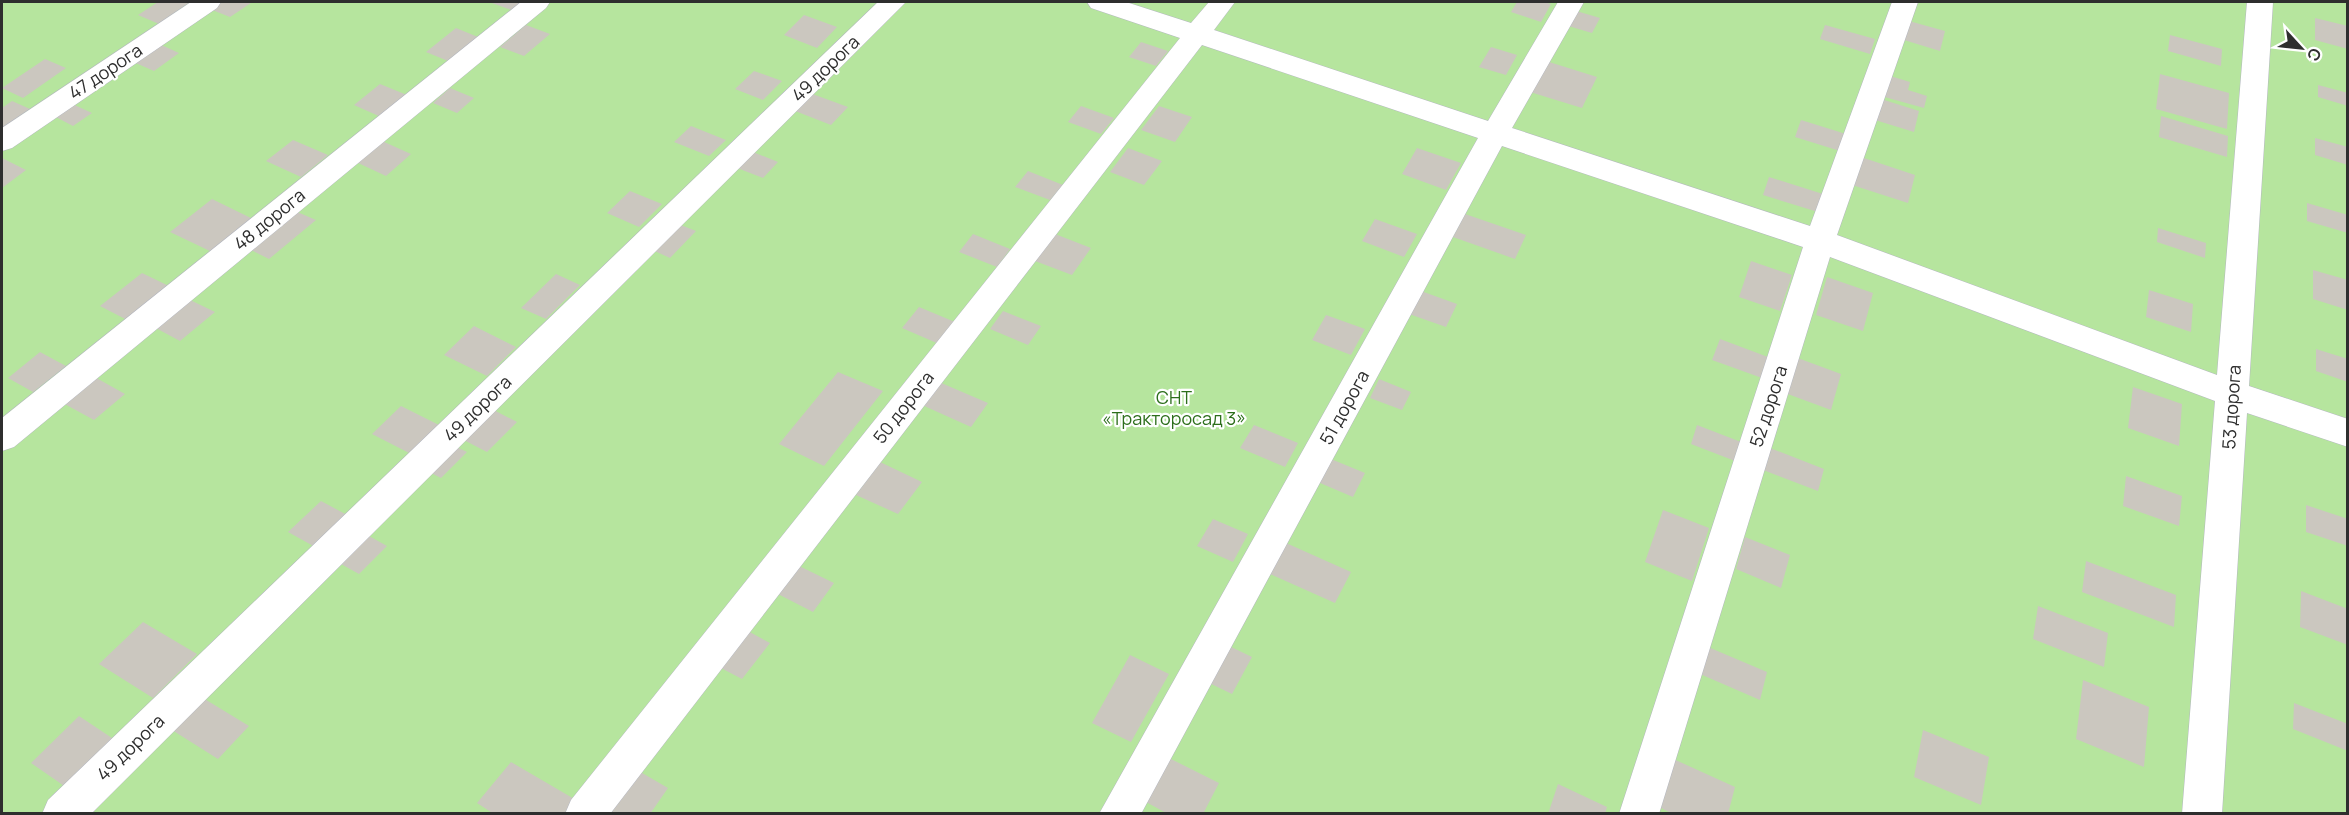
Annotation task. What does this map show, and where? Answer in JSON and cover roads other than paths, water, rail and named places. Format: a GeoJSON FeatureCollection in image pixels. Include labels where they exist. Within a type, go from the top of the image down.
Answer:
{"type":"FeatureCollection","features":[{"type":"Feature","properties":{"kind":"street","name":"47 дорога"},"geometry":{"type":"LineString","coordinates":[[2,141],[208,2]]}},
{"type":"Feature","properties":{"kind":"street","name":"48 дорога"},"geometry":{"type":"LineString","coordinates":[[2,437],[537,2]]}},
{"type":"Feature","properties":{"kind":"street","name":"49 дорога"},"geometry":{"type":"LineString","coordinates":[[62,813],[893,2]]}},
{"type":"Feature","properties":{"kind":"street"},"geometry":{"type":"LineString","coordinates":[[1100,2],[1821,241],[2232,394],[2348,433]]}},
{"type":"Feature","properties":{"kind":"street","name":"50 дорога"},"geometry":{"type":"LineString","coordinates":[[585,813],[1222,2]]}},
{"type":"Feature","properties":{"kind":"street","name":"51 дорога"},"geometry":{"type":"LineString","coordinates":[[1119,813],[1571,2]]}},
{"type":"Feature","properties":{"kind":"street","name":"52 дорога"},"geometry":{"type":"LineString","coordinates":[[1639,813],[1821,241],[1905,2]]}},
{"type":"Feature","properties":{"kind":"street","name":"53 дорога"},"geometry":{"type":"LineString","coordinates":[[2202,813],[2260,2]]}},
{"type":"Feature","properties":{"kind":"park label","name":"СНТ «Тракторосад 3»"},"geometry":{"type":"Point","coordinates":[1174,407]}}]}
